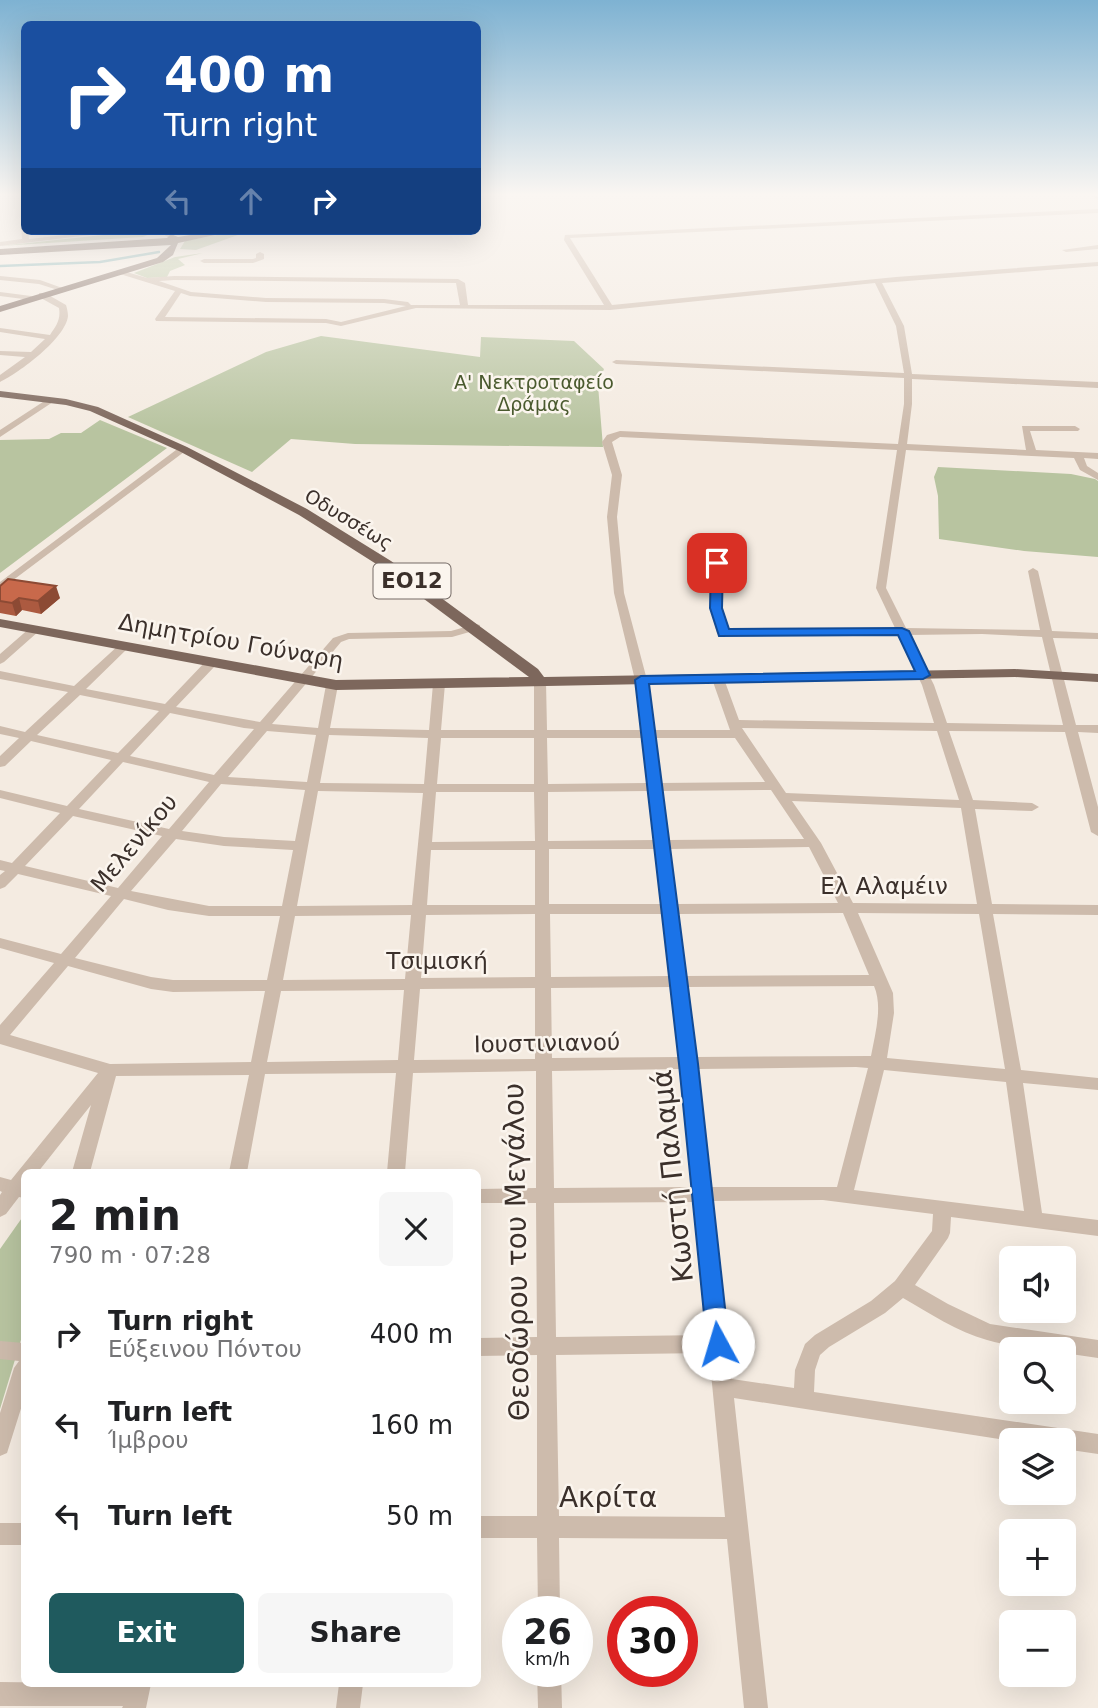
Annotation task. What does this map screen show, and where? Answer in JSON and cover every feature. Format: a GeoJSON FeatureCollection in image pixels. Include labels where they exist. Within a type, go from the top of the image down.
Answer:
{"type":"FeatureCollection","features":[{"type":"Feature","properties":{"kind":"main road"},"geometry":{"type":"LineString","coordinates":[[0,309],[120,273]]}},
{"type":"Feature","properties":{"kind":"main road","name":"ΕΟ12"},"geometry":{"type":"LineString","coordinates":[[0,394],[52,400]]}},
{"type":"Feature","properties":{"kind":"main road","name":"Οδυσσέως"},"geometry":{"type":"LineString","coordinates":[[52,400],[81,405],[119,419],[303,512],[386,564],[476,627],[533,671],[540,682]]}},
{"type":"Feature","properties":{"kind":"main road","name":"Δημητρίου Γούναρη"},"geometry":{"type":"LineString","coordinates":[[0,623],[332,685],[923,675],[1056,675],[1098,678]]}},
{"type":"Feature","properties":{"kind":"street"},"geometry":{"type":"LineString","coordinates":[[125,273],[178,292],[237,298],[384,301],[416,306],[610,308],[992,273]]}},
{"type":"Feature","properties":{"kind":"street"},"geometry":{"type":"LineString","coordinates":[[222,278],[225,273]]}},
{"type":"Feature","properties":{"kind":"street"},"geometry":{"type":"LineString","coordinates":[[587,273],[610,308]]}},
{"type":"Feature","properties":{"kind":"street"},"geometry":{"type":"LineString","coordinates":[[0,278],[32,281],[61,289]]}},
{"type":"Feature","properties":{"kind":"street"},"geometry":{"type":"LineString","coordinates":[[145,280],[222,278],[458,281],[461,283],[464,307]]}},
{"type":"Feature","properties":{"kind":"street"},"geometry":{"type":"LineString","coordinates":[[878,282],[903,330],[909,376],[881,585],[923,675],[967,804],[1014,1076],[1034,1221]]}},
{"type":"Feature","properties":{"kind":"street"},"geometry":{"type":"LineString","coordinates":[[178,292],[159,319],[326,321],[341,324],[416,306]]}},
{"type":"Feature","properties":{"kind":"street"},"geometry":{"type":"LineString","coordinates":[[0,294],[31,298]]}},
{"type":"Feature","properties":{"kind":"street"},"geometry":{"type":"LineString","coordinates":[[0,380],[52,338],[64,322],[65,311],[61,305],[42,295]]}},
{"type":"Feature","properties":{"kind":"street"},"geometry":{"type":"LineString","coordinates":[[224,320],[237,298]]}},
{"type":"Feature","properties":{"kind":"street"},"geometry":{"type":"LineString","coordinates":[[0,330],[52,338]]}},
{"type":"Feature","properties":{"kind":"street"},"geometry":{"type":"LineString","coordinates":[[0,350],[19,333]]}},
{"type":"Feature","properties":{"kind":"street"},"geometry":{"type":"LineString","coordinates":[[0,350],[32,355]]}},
{"type":"Feature","properties":{"kind":"street"},"geometry":{"type":"LineString","coordinates":[[616,362],[1098,385]]}},
{"type":"Feature","properties":{"kind":"street"},"geometry":{"type":"LineString","coordinates":[[0,434],[52,400]]}},
{"type":"Feature","properties":{"kind":"street"},"geometry":{"type":"LineString","coordinates":[[1031,453],[1025,428],[1076,429]]}},
{"type":"Feature","properties":{"kind":"street","name":"Κωστή Παλαμά"},"geometry":{"type":"LineString","coordinates":[[756,1708],[670,910],[641,680],[619,593],[612,517],[612,497],[617,475],[607,446],[610,437],[620,434],[901,446]]}},
{"type":"Feature","properties":{"kind":"street"},"geometry":{"type":"LineString","coordinates":[[901,446],[1098,456]]}},
{"type":"Feature","properties":{"kind":"street"},"geometry":{"type":"LineString","coordinates":[[0,587],[183,449]]}},
{"type":"Feature","properties":{"kind":"street"},"geometry":{"type":"LineString","coordinates":[[1078,455],[1083,468],[1098,477]]}},
{"type":"Feature","properties":{"kind":"street"},"geometry":{"type":"LineString","coordinates":[[717,563],[716,608],[723,633],[1045,632],[1098,636]]}},
{"type":"Feature","properties":{"kind":"street"},"geometry":{"type":"LineString","coordinates":[[1033,571],[1045,632],[1095,809],[1098,832]]}},
{"type":"Feature","properties":{"kind":"street","name":"Μελενίκου"},"geometry":{"type":"LineString","coordinates":[[0,1037],[302,680],[342,637],[452,634],[476,627]]}},
{"type":"Feature","properties":{"kind":"street"},"geometry":{"type":"LineString","coordinates":[[0,660],[35,629]]}},
{"type":"Feature","properties":{"kind":"street"},"geometry":{"type":"LineString","coordinates":[[0,763],[124,646]]}},
{"type":"Feature","properties":{"kind":"street"},"geometry":{"type":"LineString","coordinates":[[0,884],[211,663]]}},
{"type":"Feature","properties":{"kind":"street"},"geometry":{"type":"LineString","coordinates":[[0,675],[262,727],[323,732],[648,734],[736,729],[942,725],[1098,729]]}},
{"type":"Feature","properties":{"kind":"street"},"geometry":{"type":"LineString","coordinates":[[718,679],[736,729],[814,844],[848,908],[886,998],[878,1063],[844,1195]]}},
{"type":"Feature","properties":{"kind":"street","name":"Θεοδώρου του Μεγάλου"},"geometry":{"type":"LineString","coordinates":[[540,682],[549,1596]]}},
{"type":"Feature","properties":{"kind":"street"},"geometry":{"type":"LineString","coordinates":[[396,1169],[439,684]]}},
{"type":"Feature","properties":{"kind":"street"},"geometry":{"type":"LineString","coordinates":[[239,1169],[332,685]]}},
{"type":"Feature","properties":{"kind":"street"},"geometry":{"type":"LineString","coordinates":[[0,730],[217,780],[312,788],[654,787],[1032,807]]}},
{"type":"Feature","properties":{"kind":"street"},"geometry":{"type":"LineString","coordinates":[[0,794],[172,834],[253,846],[301,846]]}},
{"type":"Feature","properties":{"kind":"street"},"geometry":{"type":"LineString","coordinates":[[425,846],[814,844]]}},
{"type":"Feature","properties":{"kind":"street","name":"Ελ Αλαμέιν"},"geometry":{"type":"LineString","coordinates":[[0,864],[193,910],[1098,910]]}},
{"type":"Feature","properties":{"kind":"street","name":"Τσιμισκή"},"geometry":{"type":"LineString","coordinates":[[0,943],[160,985],[880,980]]}},
{"type":"Feature","properties":{"kind":"street","name":"Ιουστινιανού"},"geometry":{"type":"LineString","coordinates":[[0,1037],[110,1070],[878,1063],[1098,1084]]}},
{"type":"Feature","properties":{"kind":"street"},"geometry":{"type":"LineString","coordinates":[[30,1169],[110,1070]]}},
{"type":"Feature","properties":{"kind":"street"},"geometry":{"type":"LineString","coordinates":[[82,1169],[110,1070]]}},
{"type":"Feature","properties":{"kind":"street"},"geometry":{"type":"LineString","coordinates":[[0,1209],[16,1185]]}},
{"type":"Feature","properties":{"kind":"street"},"geometry":{"type":"LineString","coordinates":[[481,1196],[806,1192],[1098,1228]]}},
{"type":"Feature","properties":{"kind":"street"},"geometry":{"type":"LineString","coordinates":[[804,1400],[805,1370],[817,1346],[878,1307],[902,1287],[941,1233],[943,1210]]}},
{"type":"Feature","properties":{"kind":"street"},"geometry":{"type":"LineString","coordinates":[[902,1287],[941,1310],[988,1332],[1098,1349]]}},
{"type":"Feature","properties":{"kind":"street"},"geometry":{"type":"LineString","coordinates":[[481,1347],[718,1344]]}},
{"type":"Feature","properties":{"kind":"street"},"geometry":{"type":"LineString","coordinates":[[0,1350],[21,1352]]}},
{"type":"Feature","properties":{"kind":"street"},"geometry":{"type":"LineString","coordinates":[[0,1446],[21,1378]]}},
{"type":"Feature","properties":{"kind":"street"},"geometry":{"type":"LineString","coordinates":[[723,1387],[1098,1444]]}},
{"type":"Feature","properties":{"kind":"street","name":"Ακρίτα"},"geometry":{"type":"LineString","coordinates":[[481,1527],[737,1528]]}},
{"type":"Feature","properties":{"kind":"street"},"geometry":{"type":"LineString","coordinates":[[0,1534],[21,1534]]}},
{"type":"Feature","properties":{"kind":"street"},"geometry":{"type":"LineString","coordinates":[[348,1708],[351,1687]]}},
{"type":"Feature","properties":{"kind":"street"},"geometry":{"type":"LineString","coordinates":[[549,1687],[550,1708]]}},
{"type":"Feature","properties":{"kind":"street"},"geometry":{"type":"LineString","coordinates":[[0,1694],[137,1695]]}},
{"type":"Feature","properties":{"kind":"green space"},"geometry":{"type":"Polygon","coordinates":[[[134,273],[169,273],[167,277],[147,278],[134,273]]]}},
{"type":"Feature","properties":{"kind":"green space","name":"Α' Νεκτροταφείο Δράμας"},"geometry":{"type":"Polygon","coordinates":[[[321,336],[480,357],[481,337],[574,341],[604,369],[598,385],[603,447],[355,444],[291,439],[252,472],[128,417],[266,352],[321,336]]]}},
{"type":"Feature","properties":{"kind":"green space"},"geometry":{"type":"Polygon","coordinates":[[[100,420],[167,448],[0,573],[0,440],[49,439],[61,433],[81,433],[100,420]]]}},
{"type":"Feature","properties":{"kind":"green space"},"geometry":{"type":"Polygon","coordinates":[[[938,467],[1071,474],[1095,479],[1098,481],[1098,557],[1024,551],[939,539],[938,496],[934,477],[938,467]]]}},
{"type":"Feature","properties":{"kind":"green space"},"geometry":{"type":"Polygon","coordinates":[[[21,1219],[21,1340],[0,1409],[0,1249],[21,1219]]]}},
{"type":"Feature","properties":{"kind":"building"},"geometry":{"type":"Polygon","coordinates":[[[8,579],[56,586],[38,601],[19,598],[12,603],[0,601],[0,586],[8,579]]]}},
{"type":"Feature","properties":{"kind":"route"},"geometry":{"type":"LineString","coordinates":[[717,563],[716,612],[723,633],[902,631],[923,675],[641,680],[688,1064],[718,1344]]}}]}
